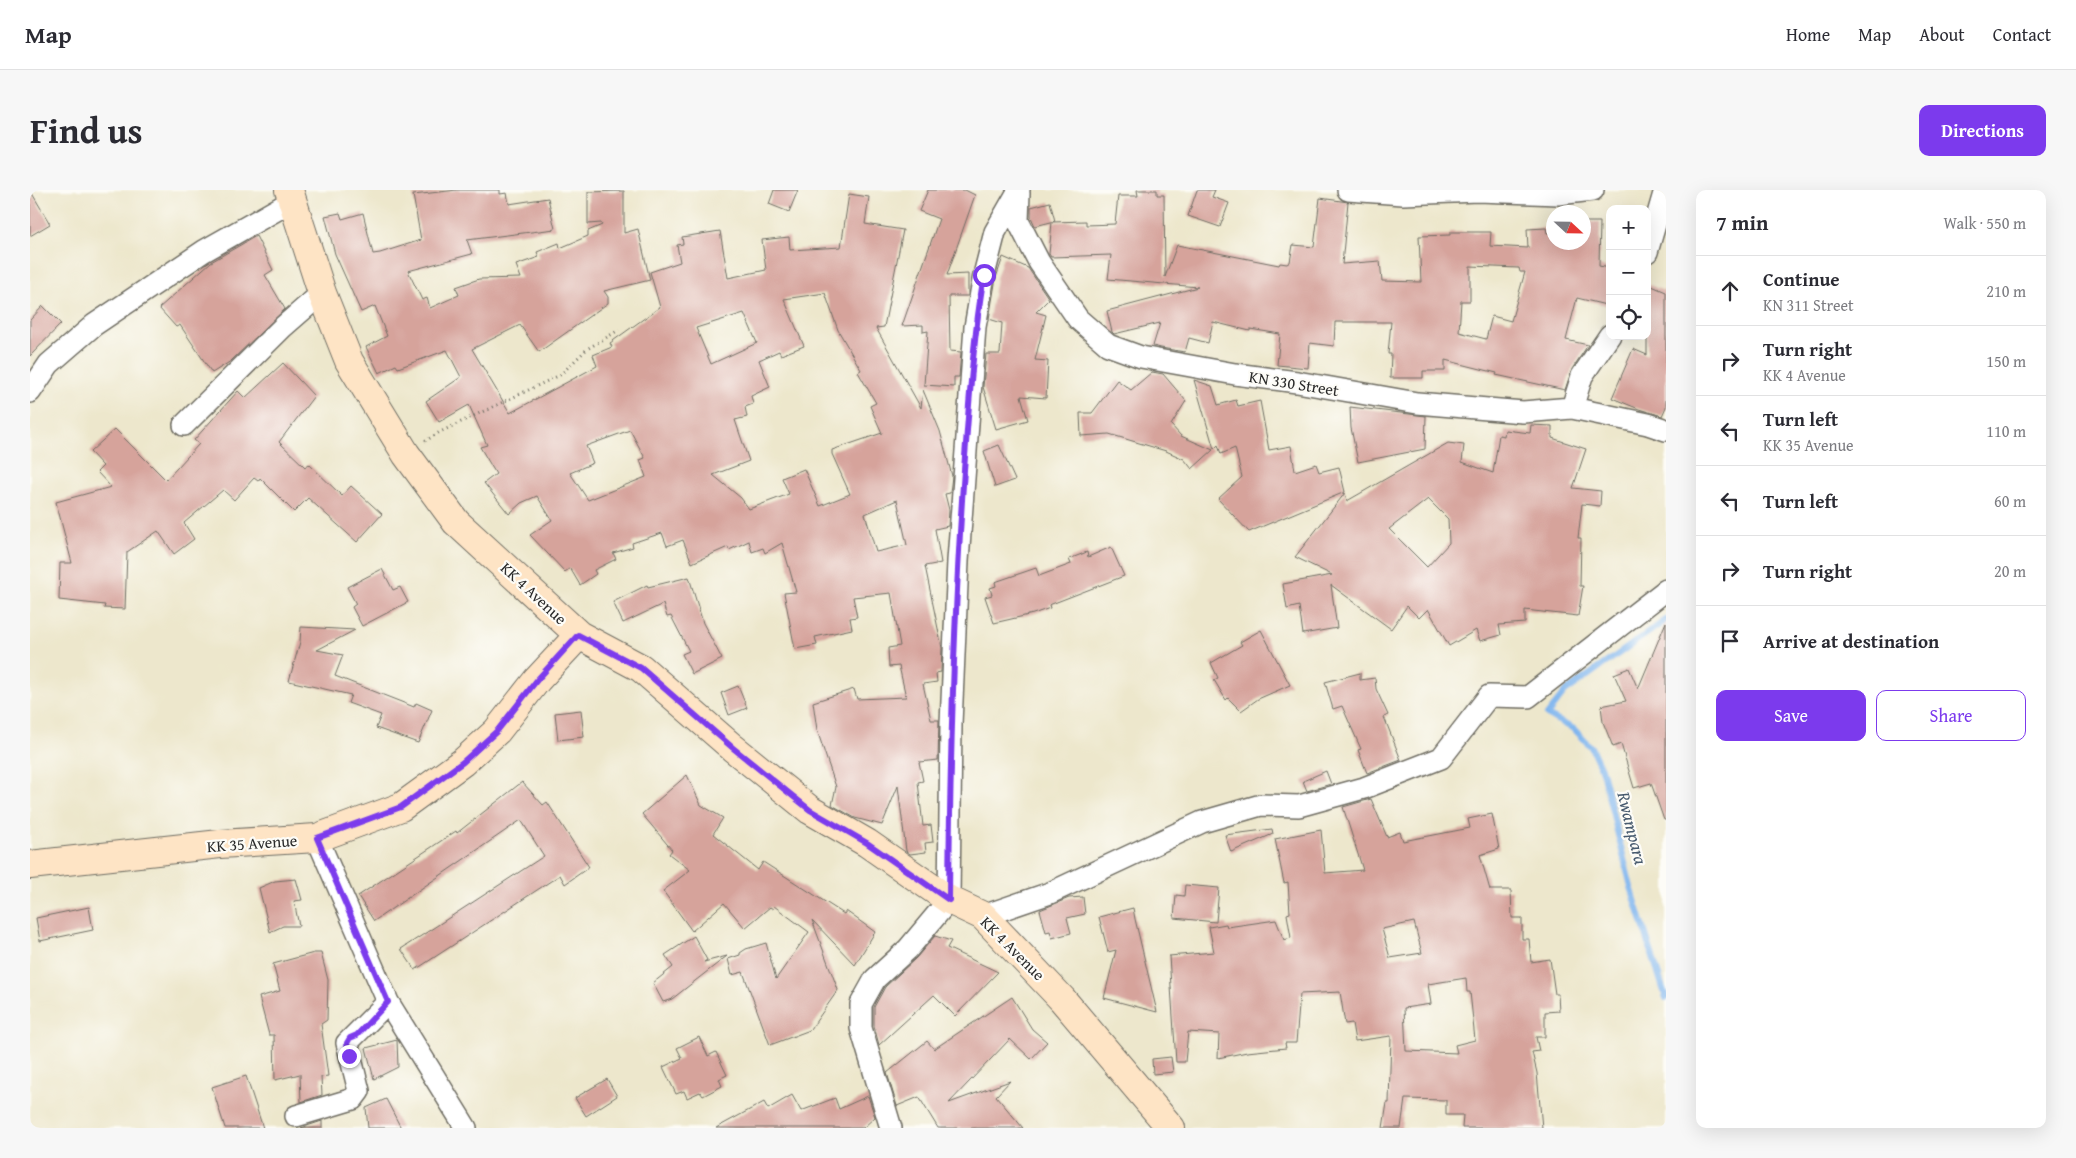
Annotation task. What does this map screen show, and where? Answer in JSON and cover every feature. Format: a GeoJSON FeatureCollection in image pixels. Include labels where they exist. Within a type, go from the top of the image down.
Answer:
{"type":"FeatureCollection","features":[{"type":"Feature","properties":{"kind":"main road","name":"KK 4 Avenue"},"geometry":{"type":"LineString","coordinates":[[291,196],[322,293],[349,361],[406,454],[456,522],[578,635],[641,668],[733,748],[810,810],[867,843],[949,900],[983,916],[1062,999],[1171,1128]]}},
{"type":"Feature","properties":{"kind":"main road","name":"KK 35 Avenue"},"geometry":{"type":"LineString","coordinates":[[30,865],[220,844],[317,838],[401,807],[463,762],[497,731],[537,680],[578,635]]}},
{"type":"Feature","properties":{"kind":"street","name":"KN 330 Street"},"geometry":{"type":"LineString","coordinates":[[1019,190],[1018,221],[1039,262],[1078,319],[1108,345],[1141,357],[1417,404],[1523,412],[1572,408],[1648,424],[1666,430]]}},
{"type":"Feature","properties":{"kind":"street"},"geometry":{"type":"LineString","coordinates":[[891,1128],[861,1028],[861,1004],[875,979],[908,949],[949,900],[950,724],[957,580],[975,327],[984,275],[995,232],[1019,190]]}},
{"type":"Feature","properties":{"kind":"street"},"geometry":{"type":"LineString","coordinates":[[1348,190],[1403,194],[1478,190],[1558,194],[1593,190]]}},
{"type":"Feature","properties":{"kind":"street"},"geometry":{"type":"LineString","coordinates":[[1648,250],[1665,190]]}},
{"type":"Feature","properties":{"kind":"street"},"geometry":{"type":"LineString","coordinates":[[30,392],[50,364],[94,325],[204,251],[291,196]]}},
{"type":"Feature","properties":{"kind":"street"},"geometry":{"type":"LineString","coordinates":[[184,425],[277,333],[322,293]]}},
{"type":"Feature","properties":{"kind":"street"},"geometry":{"type":"LineString","coordinates":[[1572,408],[1582,376],[1607,340]]}},
{"type":"Feature","properties":{"kind":"street"},"geometry":{"type":"LineString","coordinates":[[983,916],[1050,893],[1202,822],[1261,805],[1299,806],[1364,788],[1441,758],[1489,696],[1528,697],[1666,590]]}},
{"type":"Feature","properties":{"kind":"street"},"geometry":{"type":"LineString","coordinates":[[317,838],[388,1002],[466,1128]]}},
{"type":"Feature","properties":{"kind":"street"},"geometry":{"type":"LineString","coordinates":[[296,1116],[353,1099],[359,1091],[347,1043],[388,1002]]}},
{"type":"Feature","properties":{"kind":"path"},"geometry":{"type":"LineString","coordinates":[[406,454],[440,432],[560,375],[587,348],[619,330]]}},
{"type":"Feature","properties":{"kind":"building"},"geometry":{"type":"Polygon","coordinates":[[[30,190],[50,224],[30,236],[30,190]]]}},
{"type":"Feature","properties":{"kind":"building"},"geometry":{"type":"Polygon","coordinates":[[[457,190],[500,190],[500,194],[507,193],[509,204],[548,198],[555,229],[467,240],[472,254],[408,271],[422,300],[427,298],[430,308],[459,295],[456,287],[479,279],[521,278],[516,265],[539,257],[537,252],[559,243],[560,248],[588,236],[588,231],[602,225],[601,223],[588,224],[588,192],[624,191],[624,233],[638,229],[650,280],[604,291],[608,297],[608,303],[539,352],[520,325],[472,349],[510,413],[597,366],[593,355],[612,347],[610,343],[660,307],[650,272],[680,262],[677,245],[683,244],[682,237],[720,231],[728,278],[766,270],[762,240],[789,237],[790,250],[841,247],[849,194],[869,197],[865,224],[903,230],[884,327],[876,328],[921,408],[923,390],[940,431],[952,476],[950,493],[945,494],[949,510],[948,526],[935,529],[941,563],[925,566],[942,648],[941,672],[936,673],[937,682],[923,684],[931,720],[939,720],[938,760],[919,762],[923,781],[918,782],[923,826],[931,825],[933,842],[925,843],[926,852],[910,854],[906,851],[898,786],[882,825],[855,818],[832,805],[836,787],[817,730],[813,702],[854,689],[857,699],[906,697],[899,666],[889,667],[888,648],[900,646],[891,593],[853,597],[857,617],[850,618],[852,629],[815,637],[817,645],[795,649],[784,593],[796,592],[782,543],[765,553],[763,548],[752,552],[749,541],[729,550],[728,547],[692,563],[683,540],[667,546],[662,533],[632,543],[633,547],[613,553],[616,559],[594,570],[596,574],[580,585],[570,568],[565,572],[530,535],[552,520],[537,496],[521,503],[509,514],[484,483],[496,474],[480,447],[487,445],[469,405],[439,422],[426,401],[461,377],[447,350],[398,368],[396,365],[379,373],[366,347],[387,336],[375,306],[361,312],[335,254],[325,216],[340,213],[342,219],[363,213],[373,254],[380,253],[421,240],[413,195],[457,190]],[[825,293],[784,299],[804,346],[781,355],[779,351],[759,360],[770,387],[751,396],[753,404],[745,407],[747,417],[735,420],[749,461],[713,475],[741,498],[749,509],[789,494],[782,478],[804,469],[820,506],[850,494],[832,454],[832,450],[882,433],[870,406],[876,403],[858,372],[861,370],[838,330],[825,293]],[[744,313],[696,328],[711,364],[757,343],[744,313]],[[630,430],[586,446],[593,463],[570,473],[588,500],[646,477],[640,460],[645,458],[630,430]],[[897,500],[865,514],[876,552],[907,545],[897,500]]]}},
{"type":"Feature","properties":{"kind":"building"},"geometry":{"type":"Polygon","coordinates":[[[774,190],[798,190],[789,212],[769,204],[774,190]]]}},
{"type":"Feature","properties":{"kind":"building"},"geometry":{"type":"Polygon","coordinates":[[[928,190],[965,190],[975,195],[947,275],[968,274],[968,296],[949,296],[950,351],[961,352],[959,377],[954,377],[954,387],[924,385],[928,331],[923,332],[923,325],[902,326],[939,219],[919,211],[928,190]]]}},
{"type":"Feature","properties":{"kind":"building"},"geometry":{"type":"Polygon","coordinates":[[[1137,190],[1157,190],[1157,195],[1164,195],[1165,277],[1177,245],[1279,265],[1280,263],[1287,264],[1290,262],[1293,245],[1314,247],[1320,198],[1348,202],[1342,264],[1380,261],[1382,281],[1421,282],[1419,236],[1450,235],[1450,232],[1491,232],[1490,246],[1528,248],[1527,229],[1546,228],[1546,250],[1591,250],[1591,222],[1600,222],[1599,266],[1606,267],[1606,305],[1577,298],[1566,340],[1588,345],[1572,369],[1565,390],[1496,375],[1497,373],[1445,360],[1445,371],[1423,371],[1423,378],[1390,378],[1391,354],[1388,354],[1391,322],[1335,322],[1334,346],[1310,343],[1308,368],[1277,365],[1280,334],[1250,329],[1250,331],[1213,322],[1208,343],[1189,338],[1185,352],[1161,348],[1153,346],[1160,323],[1114,334],[1107,311],[1198,287],[1108,279],[1111,255],[1051,257],[1049,254],[1052,222],[1086,221],[1086,225],[1115,224],[1118,196],[1138,196],[1137,190]],[[1470,266],[1470,301],[1461,301],[1459,332],[1486,339],[1492,316],[1511,321],[1525,272],[1520,272],[1519,268],[1470,266]]]}},
{"type":"Feature","properties":{"kind":"building"},"geometry":{"type":"Polygon","coordinates":[[[1197,190],[1215,190],[1212,197],[1229,203],[1220,227],[1188,216],[1197,190]]]}},
{"type":"Feature","properties":{"kind":"building"},"geometry":{"type":"Polygon","coordinates":[[[1050,202],[1055,221],[1035,226],[1031,217],[1031,207],[1050,202]]]}},
{"type":"Feature","properties":{"kind":"building"},"geometry":{"type":"Polygon","coordinates":[[[256,236],[273,270],[265,275],[285,309],[231,361],[212,373],[180,325],[176,327],[159,308],[211,262],[256,236]]]}},
{"type":"Feature","properties":{"kind":"building"},"geometry":{"type":"Polygon","coordinates":[[[1003,257],[1028,268],[1049,299],[1036,312],[1046,315],[1035,360],[1048,361],[1046,398],[1021,396],[1028,420],[996,429],[983,387],[986,354],[1000,354],[1002,323],[989,319],[996,278],[1003,257]]]}},
{"type":"Feature","properties":{"kind":"building"},"geometry":{"type":"Polygon","coordinates":[[[1651,286],[1666,292],[1666,407],[1662,416],[1612,398],[1633,349],[1647,355],[1647,340],[1651,340],[1651,286]]]}},
{"type":"Feature","properties":{"kind":"building"},"geometry":{"type":"Polygon","coordinates":[[[43,306],[61,324],[30,356],[30,320],[43,306]]]}},
{"type":"Feature","properties":{"kind":"building"},"geometry":{"type":"Polygon","coordinates":[[[283,363],[314,396],[279,442],[305,467],[309,464],[342,496],[351,486],[382,514],[357,542],[308,498],[294,512],[260,478],[258,481],[254,478],[234,500],[223,490],[184,523],[194,539],[174,554],[158,531],[127,552],[125,609],[104,608],[105,605],[59,600],[60,563],[72,563],[56,502],[111,487],[97,472],[103,466],[90,452],[115,429],[166,480],[199,444],[194,440],[238,391],[245,398],[283,363]]]}},
{"type":"Feature","properties":{"kind":"building"},"geometry":{"type":"Polygon","coordinates":[[[1152,372],[1163,374],[1186,401],[1171,425],[1181,436],[1213,450],[1192,469],[1184,459],[1166,451],[1109,434],[1081,436],[1080,413],[1092,413],[1117,380],[1131,390],[1152,372]]]}},
{"type":"Feature","properties":{"kind":"building"},"geometry":{"type":"Polygon","coordinates":[[[1194,380],[1212,386],[1218,405],[1236,400],[1238,406],[1260,401],[1269,450],[1291,446],[1295,471],[1316,464],[1319,472],[1339,467],[1345,492],[1249,532],[1218,499],[1242,477],[1235,448],[1221,454],[1218,445],[1214,449],[1194,380]]]}},
{"type":"Feature","properties":{"kind":"building"},"geometry":{"type":"Polygon","coordinates":[[[1350,407],[1426,416],[1425,449],[1358,462],[1351,428],[1350,407]]]}},
{"type":"Feature","properties":{"kind":"building"},"geometry":{"type":"Polygon","coordinates":[[[1531,425],[1552,426],[1552,438],[1586,449],[1573,488],[1601,491],[1600,506],[1582,504],[1578,538],[1581,538],[1580,586],[1583,586],[1578,616],[1525,610],[1525,623],[1499,625],[1501,635],[1480,641],[1476,630],[1449,646],[1428,609],[1419,618],[1407,606],[1391,629],[1331,585],[1337,628],[1303,634],[1299,606],[1287,609],[1283,584],[1332,575],[1295,557],[1345,493],[1347,501],[1448,443],[1464,445],[1462,462],[1493,473],[1499,435],[1504,436],[1505,430],[1530,433],[1531,425]],[[1428,499],[1389,529],[1427,567],[1449,543],[1448,519],[1428,499]]]}},
{"type":"Feature","properties":{"kind":"building"},"geometry":{"type":"Polygon","coordinates":[[[999,445],[1015,480],[995,487],[984,451],[999,445]]]}},
{"type":"Feature","properties":{"kind":"building"},"geometry":{"type":"Polygon","coordinates":[[[1111,547],[1124,576],[1049,605],[1050,608],[994,623],[985,597],[992,595],[990,588],[996,586],[995,582],[1036,568],[1039,576],[1071,564],[1069,559],[1087,552],[1088,557],[1111,547]]]}},
{"type":"Feature","properties":{"kind":"building"},"geometry":{"type":"Polygon","coordinates":[[[382,569],[393,590],[400,587],[408,602],[362,626],[352,607],[356,604],[347,587],[382,569]]]}},
{"type":"Feature","properties":{"kind":"building"},"geometry":{"type":"Polygon","coordinates":[[[689,577],[703,623],[722,659],[692,674],[682,654],[689,651],[671,616],[667,617],[663,604],[623,623],[613,602],[647,585],[648,587],[689,577]]]}},
{"type":"Feature","properties":{"kind":"building"},"geometry":{"type":"Polygon","coordinates":[[[1666,622],[1666,820],[1664,820],[1651,783],[1634,788],[1621,744],[1613,747],[1603,722],[1601,706],[1626,701],[1614,674],[1629,668],[1638,689],[1666,622]]]}},
{"type":"Feature","properties":{"kind":"building"},"geometry":{"type":"Polygon","coordinates":[[[301,627],[355,630],[317,650],[343,655],[335,676],[414,707],[416,703],[432,710],[418,743],[376,728],[381,715],[348,703],[351,695],[289,681],[300,642],[301,627]]]}},
{"type":"Feature","properties":{"kind":"building"},"geometry":{"type":"Polygon","coordinates":[[[1261,630],[1290,685],[1258,699],[1241,711],[1228,698],[1226,700],[1214,680],[1218,678],[1211,663],[1242,645],[1240,642],[1261,630]]]}},
{"type":"Feature","properties":{"kind":"building"},"geometry":{"type":"Polygon","coordinates":[[[1360,673],[1360,680],[1375,678],[1376,689],[1388,715],[1384,717],[1401,760],[1367,773],[1358,750],[1361,749],[1342,706],[1333,709],[1325,682],[1360,673]]]}},
{"type":"Feature","properties":{"kind":"building"},"geometry":{"type":"Polygon","coordinates":[[[738,686],[747,708],[729,715],[721,693],[738,686]]]}},
{"type":"Feature","properties":{"kind":"building"},"geometry":{"type":"Polygon","coordinates":[[[581,710],[584,737],[558,740],[555,713],[581,710]]]}},
{"type":"Feature","properties":{"kind":"building"},"geometry":{"type":"Polygon","coordinates":[[[1326,771],[1331,784],[1307,791],[1303,781],[1326,771]]]}},
{"type":"Feature","properties":{"kind":"building"},"geometry":{"type":"Polygon","coordinates":[[[687,775],[701,805],[723,818],[713,834],[758,870],[763,862],[844,914],[846,911],[875,932],[855,965],[812,920],[838,990],[810,1030],[770,1045],[743,972],[732,975],[728,959],[740,955],[746,949],[766,943],[776,979],[809,932],[774,906],[773,909],[770,907],[745,928],[724,903],[692,931],[663,891],[690,870],[669,854],[672,850],[642,814],[687,775]]]}},
{"type":"Feature","properties":{"kind":"building"},"geometry":{"type":"Polygon","coordinates":[[[522,782],[543,805],[547,802],[589,867],[565,884],[560,875],[415,970],[401,949],[544,856],[521,820],[374,921],[358,896],[456,831],[457,833],[522,782]]]}},
{"type":"Feature","properties":{"kind":"building"},"geometry":{"type":"Polygon","coordinates":[[[1371,799],[1387,837],[1400,832],[1403,841],[1470,828],[1468,819],[1492,814],[1499,849],[1480,855],[1490,890],[1511,890],[1512,918],[1522,918],[1522,939],[1529,939],[1531,962],[1550,959],[1555,994],[1558,994],[1559,1011],[1545,1012],[1545,1037],[1536,1037],[1539,1051],[1532,1052],[1537,1073],[1542,1128],[1462,1128],[1463,1115],[1446,1115],[1446,1100],[1405,1099],[1401,1128],[1383,1128],[1387,1103],[1389,1103],[1391,1036],[1355,1041],[1352,1023],[1345,1024],[1340,992],[1300,994],[1296,1043],[1285,1043],[1286,1048],[1247,1052],[1218,1058],[1219,1034],[1188,1032],[1185,1062],[1176,1062],[1169,956],[1214,952],[1209,927],[1226,924],[1227,927],[1276,920],[1284,940],[1291,938],[1287,914],[1290,913],[1288,882],[1284,883],[1275,839],[1321,830],[1325,873],[1363,870],[1343,807],[1371,799]],[[1414,922],[1382,929],[1390,958],[1422,953],[1414,922]],[[1466,978],[1428,984],[1431,1004],[1404,1008],[1406,1051],[1457,1053],[1455,1045],[1475,1040],[1470,992],[1467,992],[1466,978]]]}},
{"type":"Feature","properties":{"kind":"building"},"geometry":{"type":"Polygon","coordinates":[[[1272,829],[1273,834],[1231,852],[1225,835],[1272,829]]]}},
{"type":"Feature","properties":{"kind":"building"},"geometry":{"type":"Polygon","coordinates":[[[296,879],[302,900],[294,901],[299,926],[283,926],[270,932],[259,888],[275,881],[296,879]]]}},
{"type":"Feature","properties":{"kind":"building"},"geometry":{"type":"Polygon","coordinates":[[[1185,885],[1219,888],[1216,922],[1174,918],[1176,895],[1184,896],[1185,885]]]}},
{"type":"Feature","properties":{"kind":"building"},"geometry":{"type":"Polygon","coordinates":[[[1083,897],[1085,914],[1067,918],[1071,933],[1052,938],[1050,931],[1046,932],[1040,910],[1069,898],[1083,897]]]}},
{"type":"Feature","properties":{"kind":"building"},"geometry":{"type":"Polygon","coordinates":[[[89,907],[93,930],[40,941],[36,918],[89,907]]]}},
{"type":"Feature","properties":{"kind":"building"},"geometry":{"type":"Polygon","coordinates":[[[1133,908],[1157,1012],[1104,998],[1116,950],[1108,952],[1099,917],[1133,908]]]}},
{"type":"Feature","properties":{"kind":"building"},"geometry":{"type":"Polygon","coordinates":[[[694,936],[707,960],[704,962],[727,956],[672,999],[663,1002],[653,983],[673,967],[665,955],[694,936]]]}},
{"type":"Feature","properties":{"kind":"building"},"geometry":{"type":"Polygon","coordinates":[[[935,936],[951,941],[947,948],[998,972],[955,1016],[934,995],[879,1045],[874,1026],[874,1007],[885,987],[916,958],[935,936]]]}},
{"type":"Feature","properties":{"kind":"building"},"geometry":{"type":"Polygon","coordinates":[[[314,953],[321,953],[328,980],[327,1020],[321,1024],[328,1076],[321,1077],[322,1095],[301,1102],[300,1074],[275,1080],[274,1035],[269,1035],[259,997],[280,991],[273,964],[314,953]]]}},
{"type":"Feature","properties":{"kind":"building"},"geometry":{"type":"Polygon","coordinates":[[[1012,997],[1032,1029],[1047,1042],[1031,1059],[1010,1039],[949,1103],[1010,1081],[996,1096],[1023,1128],[938,1128],[919,1097],[897,1106],[887,1073],[927,1041],[934,1049],[1012,997]]]}},
{"type":"Feature","properties":{"kind":"building"},"geometry":{"type":"Polygon","coordinates":[[[699,1037],[708,1056],[716,1052],[727,1075],[719,1079],[722,1086],[703,1096],[700,1092],[687,1098],[684,1091],[676,1094],[663,1067],[682,1058],[677,1048],[699,1037]]]}},
{"type":"Feature","properties":{"kind":"building"},"geometry":{"type":"Polygon","coordinates":[[[397,1040],[398,1067],[374,1079],[366,1048],[397,1040]]]}},
{"type":"Feature","properties":{"kind":"building"},"geometry":{"type":"Polygon","coordinates":[[[1171,1057],[1173,1072],[1153,1074],[1152,1059],[1171,1057]]]}},
{"type":"Feature","properties":{"kind":"building"},"geometry":{"type":"Polygon","coordinates":[[[246,1076],[263,1128],[225,1128],[212,1087],[246,1076]]]}},
{"type":"Feature","properties":{"kind":"building"},"geometry":{"type":"Polygon","coordinates":[[[607,1079],[617,1096],[586,1116],[575,1098],[607,1079]]]}},
{"type":"Feature","properties":{"kind":"building"},"geometry":{"type":"Polygon","coordinates":[[[792,1095],[801,1111],[835,1098],[839,1109],[868,1096],[875,1117],[863,1128],[716,1128],[764,1102],[768,1109],[792,1095]]]}},
{"type":"Feature","properties":{"kind":"building"},"geometry":{"type":"Polygon","coordinates":[[[386,1099],[401,1128],[368,1128],[366,1108],[386,1099]]]}},
{"type":"Feature","properties":{"kind":"building"},"geometry":{"type":"Polygon","coordinates":[[[322,1121],[322,1128],[301,1128],[322,1121]]]}},
{"type":"Feature","properties":{"kind":"waterway","name":"Rwampara"},"geometry":{"type":"LineString","coordinates":[[1666,620],[1565,692],[1547,715],[1574,729],[1591,747],[1602,771],[1631,887],[1666,998]]}},
{"type":"Feature","properties":{"kind":"route"},"geometry":{"type":"LineString","coordinates":[[349,1056],[347,1043],[350,1038],[357,1035],[388,1002],[317,838],[401,807],[463,762],[497,731],[537,680],[578,635],[641,668],[733,748],[810,810],[867,843],[949,900],[950,724],[958,561],[975,327],[984,275]]}}]}
